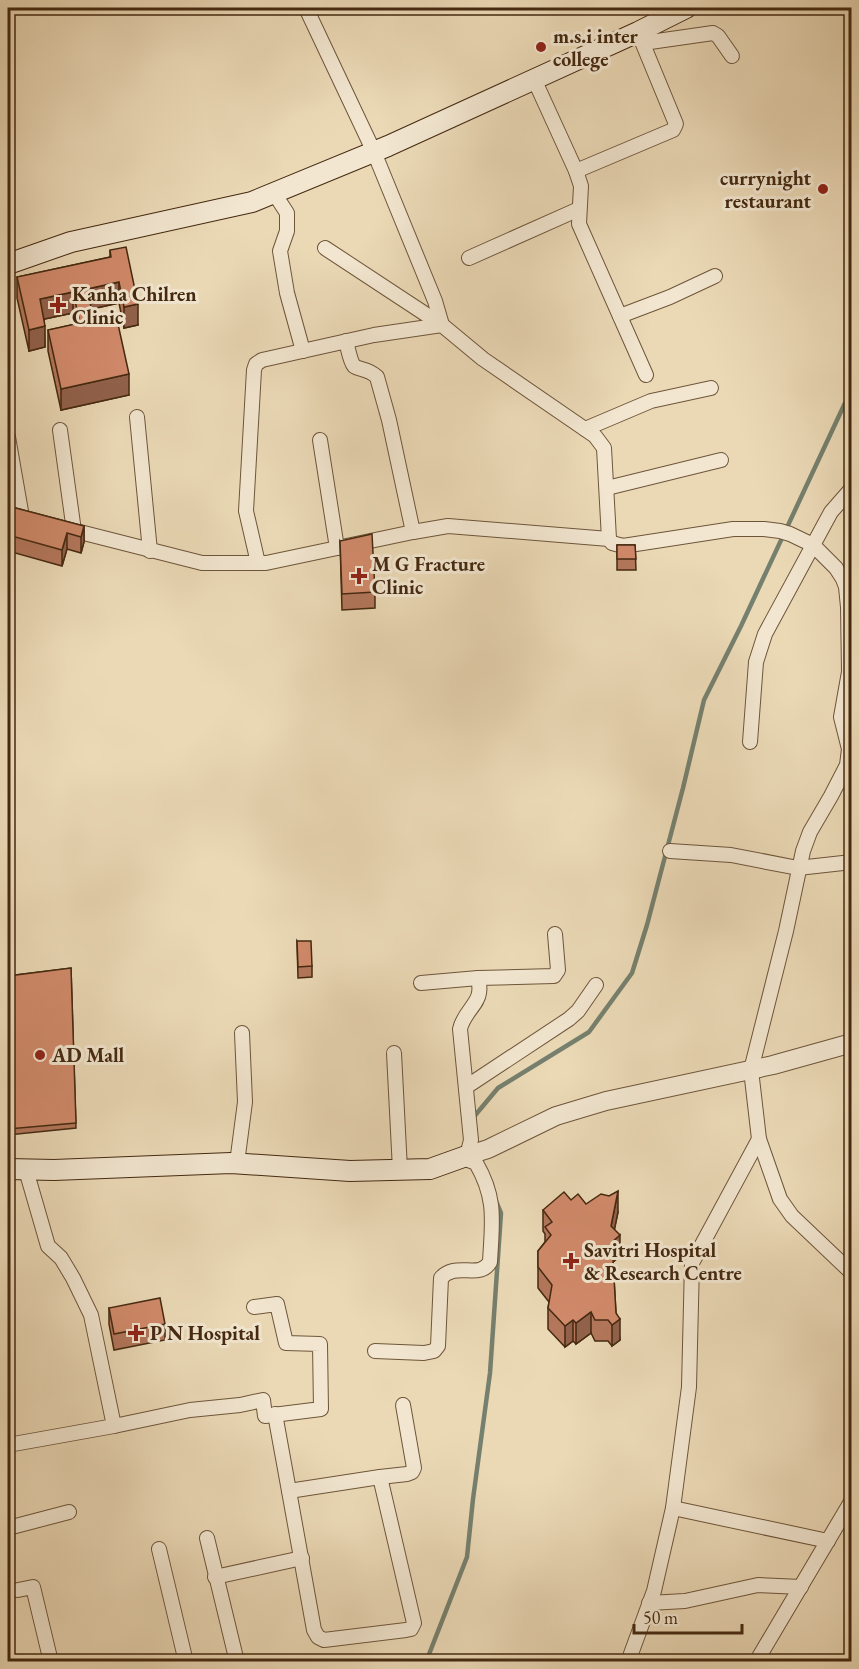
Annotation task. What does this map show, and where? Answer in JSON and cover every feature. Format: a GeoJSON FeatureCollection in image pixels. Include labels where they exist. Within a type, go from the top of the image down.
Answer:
{"type":"FeatureCollection","features":[{"type":"Feature","properties":{"kind":"main road"},"geometry":{"type":"LineString","coordinates":[[8,264],[70,242],[252,202],[374,152],[534,79],[640,37],[686,8]]}},
{"type":"Feature","properties":{"kind":"main road"},"geometry":{"type":"LineString","coordinates":[[17,1170],[237,1163],[350,1171],[400,1170],[430,1169],[469,1155]]}},
{"type":"Feature","properties":{"kind":"street"},"geometry":{"type":"LineString","coordinates":[[306,8],[374,152],[435,301],[442,325]]}},
{"type":"Feature","properties":{"kind":"street"},"geometry":{"type":"LineString","coordinates":[[576,171],[673,130],[676,124],[640,37],[713,33],[718,36],[732,56]]}},
{"type":"Feature","properties":{"kind":"street"},"geometry":{"type":"LineString","coordinates":[[534,79],[581,186],[579,224],[646,375]]}},
{"type":"Feature","properties":{"kind":"street"},"geometry":{"type":"LineString","coordinates":[[274,193],[287,213],[287,231],[280,251],[287,293],[303,351]]}},
{"type":"Feature","properties":{"kind":"street"},"geometry":{"type":"LineString","coordinates":[[469,258],[579,209]]}},
{"type":"Feature","properties":{"kind":"street"},"geometry":{"type":"LineString","coordinates":[[325,248],[442,325],[483,358],[596,436],[604,448],[609,539],[612,543],[623,546],[733,529],[785,532],[813,545],[836,568],[843,579],[848,607],[850,672],[841,717],[849,749],[848,770],[810,832],[798,868],[786,931],[751,1070],[759,1139],[780,1199],[792,1216],[852,1273]]}},
{"type":"Feature","properties":{"kind":"street"},"geometry":{"type":"LineString","coordinates":[[620,316],[670,297],[715,276]]}},
{"type":"Feature","properties":{"kind":"street"},"geometry":{"type":"LineString","coordinates":[[258,563],[246,511],[256,364],[262,360],[374,335],[442,325]]}},
{"type":"Feature","properties":{"kind":"street"},"geometry":{"type":"LineString","coordinates":[[346,341],[353,365],[372,372],[377,377],[389,420],[413,532]]}},
{"type":"Feature","properties":{"kind":"street"},"geometry":{"type":"LineString","coordinates":[[585,429],[651,401],[711,388]]}},
{"type":"Feature","properties":{"kind":"street"},"geometry":{"type":"LineString","coordinates":[[137,417],[150,551]]}},
{"type":"Feature","properties":{"kind":"street"},"geometry":{"type":"LineString","coordinates":[[60,430],[74,531]]}},
{"type":"Feature","properties":{"kind":"street"},"geometry":{"type":"LineString","coordinates":[[8,437],[27,518],[8,513]]}},
{"type":"Feature","properties":{"kind":"street"},"geometry":{"type":"LineString","coordinates":[[320,440],[337,548]]}},
{"type":"Feature","properties":{"kind":"street"},"geometry":{"type":"LineString","coordinates":[[607,488],[721,460]]}},
{"type":"Feature","properties":{"kind":"street"},"geometry":{"type":"LineString","coordinates":[[750,742],[756,662],[765,634],[831,512],[852,488]]}},
{"type":"Feature","properties":{"kind":"street"},"geometry":{"type":"LineString","coordinates":[[53,525],[202,563],[266,563],[448,526],[609,539]]}},
{"type":"Feature","properties":{"kind":"street"},"geometry":{"type":"LineString","coordinates":[[670,851],[731,855],[798,868],[852,862]]}},
{"type":"Feature","properties":{"kind":"street"},"geometry":{"type":"LineString","coordinates":[[421,984],[478,978],[554,976],[558,970],[555,934]]}},
{"type":"Feature","properties":{"kind":"street"},"geometry":{"type":"LineString","coordinates":[[375,1350],[434,1352],[438,1346],[441,1278],[446,1272],[452,1270],[482,1270],[490,1262],[492,1209],[490,1192],[476,1163],[469,1155],[471,1140],[460,1029],[464,1017],[480,993],[478,978]]}},
{"type":"Feature","properties":{"kind":"street"},"geometry":{"type":"LineString","coordinates":[[466,1087],[569,1019],[578,1011],[596,984]]}},
{"type":"Feature","properties":{"kind":"street"},"geometry":{"type":"LineString","coordinates":[[237,1163],[245,1102],[242,1033]]}},
{"type":"Feature","properties":{"kind":"street"},"geometry":{"type":"LineString","coordinates":[[469,1155],[488,1149],[556,1116],[606,1101],[751,1070],[852,1043]]}},
{"type":"Feature","properties":{"kind":"street"},"geometry":{"type":"LineString","coordinates":[[394,1053],[400,1170]]}},
{"type":"Feature","properties":{"kind":"street"},"geometry":{"type":"LineString","coordinates":[[628,1662],[654,1591],[673,1508],[689,1387],[693,1263],[759,1139]]}},
{"type":"Feature","properties":{"kind":"street"},"geometry":{"type":"LineString","coordinates":[[17,1170],[48,1246],[61,1258],[91,1315],[114,1426]]}},
{"type":"Feature","properties":{"kind":"street"},"geometry":{"type":"LineString","coordinates":[[8,1445],[190,1410],[240,1405],[263,1400],[265,1416],[321,1409],[320,1344],[286,1343],[277,1304],[254,1307]]}},
{"type":"Feature","properties":{"kind":"street"},"geometry":{"type":"LineString","coordinates":[[289,1491],[412,1472],[414,1468],[403,1405]]}},
{"type":"Feature","properties":{"kind":"street"},"geometry":{"type":"LineString","coordinates":[[275,1414],[314,1630],[318,1637],[324,1640],[411,1629],[414,1623],[380,1477]]}},
{"type":"Feature","properties":{"kind":"street"},"geometry":{"type":"LineString","coordinates":[[756,1662],[852,1500]]}},
{"type":"Feature","properties":{"kind":"street"},"geometry":{"type":"LineString","coordinates":[[673,1508],[828,1541]]}},
{"type":"Feature","properties":{"kind":"street"},"geometry":{"type":"LineString","coordinates":[[8,1528],[69,1512]]}},
{"type":"Feature","properties":{"kind":"street"},"geometry":{"type":"LineString","coordinates":[[207,1538],[237,1662]]}},
{"type":"Feature","properties":{"kind":"street"},"geometry":{"type":"LineString","coordinates":[[159,1549],[186,1662]]}},
{"type":"Feature","properties":{"kind":"street"},"geometry":{"type":"LineString","coordinates":[[215,1577],[302,1558]]}},
{"type":"Feature","properties":{"kind":"street"},"geometry":{"type":"LineString","coordinates":[[649,1603],[685,1601],[758,1585],[801,1587]]}},
{"type":"Feature","properties":{"kind":"street"},"geometry":{"type":"LineString","coordinates":[[18,1590],[33,1587],[51,1662]]}},
{"type":"Feature","properties":{"kind":"building"},"geometry":{"type":"Polygon","coordinates":[[[126,247],[138,304],[124,307],[119,282],[87,289],[94,320],[116,315],[129,374],[61,389],[48,330],[80,323],[73,292],[40,299],[45,326],[29,330],[17,277],[111,257],[110,250],[126,247]]]}},
{"type":"Feature","properties":{"kind":"building"},"geometry":{"type":"Polygon","coordinates":[[[8,506],[84,526],[81,537],[67,533],[62,550],[8,535],[8,506]]]}},
{"type":"Feature","properties":{"kind":"building"},"geometry":{"type":"Polygon","coordinates":[[[372,534],[375,592],[342,594],[340,541],[372,534]]]}},
{"type":"Feature","properties":{"kind":"building"},"geometry":{"type":"Polygon","coordinates":[[[617,545],[635,545],[636,559],[617,559],[617,545]]]}},
{"type":"Feature","properties":{"kind":"building"},"geometry":{"type":"Polygon","coordinates":[[[297,941],[311,941],[312,966],[298,967],[297,941]]]}},
{"type":"Feature","properties":{"kind":"building","name":"AD Mall"},"geometry":{"type":"Polygon","coordinates":[[[71,968],[76,1123],[8,1129],[8,976],[71,968]]]}},
{"type":"Feature","properties":{"kind":"building"},"geometry":{"type":"Polygon","coordinates":[[[618,1191],[611,1226],[620,1235],[612,1242],[616,1313],[620,1319],[612,1325],[608,1320],[595,1320],[591,1312],[576,1323],[573,1320],[565,1326],[548,1308],[552,1285],[538,1267],[538,1251],[551,1235],[545,1227],[552,1222],[543,1210],[564,1192],[571,1200],[578,1194],[586,1204],[601,1194],[609,1196],[618,1191]]]}},
{"type":"Feature","properties":{"kind":"building"},"geometry":{"type":"Polygon","coordinates":[[[160,1298],[165,1324],[114,1334],[109,1308],[160,1298]]]}},
{"type":"Feature","properties":{"kind":"waterway"},"geometry":{"type":"LineString","coordinates":[[472,1119],[498,1088],[589,1032],[632,973],[647,925],[704,700],[845,403],[852,393]]}},
{"type":"Feature","properties":{"kind":"waterway"},"geometry":{"type":"LineString","coordinates":[[426,1662],[467,1557],[490,1373],[501,1213],[496,1201]]}},
{"type":"Feature","properties":{"kind":"place","name":"m.s.i inter college"},"geometry":{"type":"Point","coordinates":[541,47]}},
{"type":"Feature","properties":{"kind":"place","name":"currynight restaurant"},"geometry":{"type":"Point","coordinates":[823,189]}},
{"type":"Feature","properties":{"kind":"place","name":"Kanha Chilren Clinic"},"geometry":{"type":"Point","coordinates":[58,305]}},
{"type":"Feature","properties":{"kind":"place","name":"M G Fracture Clinic"},"geometry":{"type":"Point","coordinates":[359,576]}},
{"type":"Feature","properties":{"kind":"place","name":"AD Mall"},"geometry":{"type":"Point","coordinates":[40,1055]}},
{"type":"Feature","properties":{"kind":"place","name":"Savitri Hospital & Research Centre"},"geometry":{"type":"Point","coordinates":[571,1261]}},
{"type":"Feature","properties":{"kind":"place","name":"P N Hospital"},"geometry":{"type":"Point","coordinates":[136,1333]}}]}
